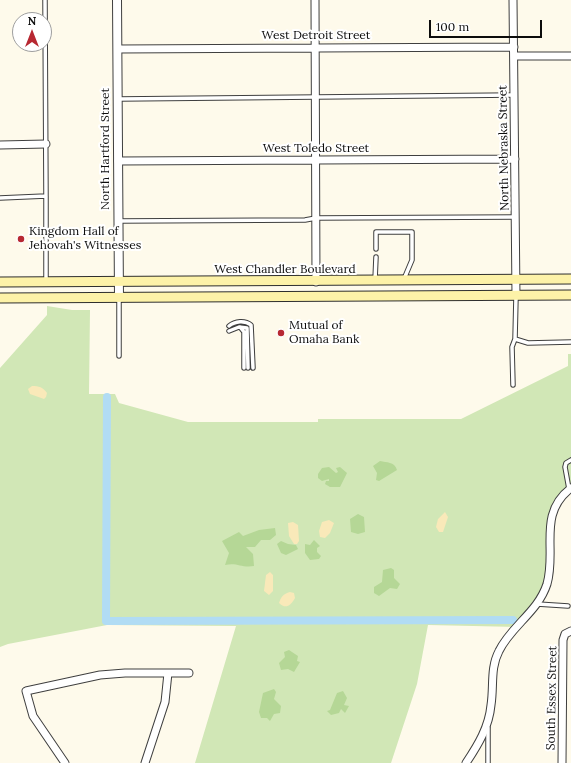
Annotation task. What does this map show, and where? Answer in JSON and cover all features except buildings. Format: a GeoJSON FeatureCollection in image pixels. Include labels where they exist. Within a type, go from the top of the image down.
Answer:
{"type":"FeatureCollection","features":[{"type":"Feature","properties":{"kind":"main road","name":"West Chandler Boulevard"},"geometry":{"type":"LineString","coordinates":[[0,282],[375,282],[571,279]]}},
{"type":"Feature","properties":{"kind":"main road"},"geometry":{"type":"LineString","coordinates":[[0,298],[571,295]]}},
{"type":"Feature","properties":{"kind":"street","name":"North Hartford Street"},"geometry":{"type":"LineString","coordinates":[[117,0],[119,298]]}},
{"type":"Feature","properties":{"kind":"street"},"geometry":{"type":"LineString","coordinates":[[315,0],[316,282]]}},
{"type":"Feature","properties":{"kind":"street","name":"North Nebraska Street"},"geometry":{"type":"LineString","coordinates":[[513,0],[516,296]]}},
{"type":"Feature","properties":{"kind":"street","name":"West Detroit Street"},"geometry":{"type":"LineString","coordinates":[[118,49],[514,47]]}},
{"type":"Feature","properties":{"kind":"street"},"geometry":{"type":"LineString","coordinates":[[514,56],[571,56]]}},
{"type":"Feature","properties":{"kind":"street"},"geometry":{"type":"LineString","coordinates":[[0,145],[46,144]]}},
{"type":"Feature","properties":{"kind":"street","name":"West Toledo Street"},"geometry":{"type":"LineString","coordinates":[[118,161],[515,159]]}},
{"type":"Feature","properties":{"kind":"street"},"geometry":{"type":"LineString","coordinates":[[466,763],[479,744],[488,723],[491,705],[492,668],[499,651],[509,634],[537,604],[547,584],[549,535],[555,505],[570,488]]}},
{"type":"Feature","properties":{"kind":"street","name":"South Essex Street"},"geometry":{"type":"LineString","coordinates":[[562,763],[563,640],[568,632]]}},
{"type":"Feature","properties":{"kind":"street"},"geometry":{"type":"LineString","coordinates":[[64,763],[33,716],[26,691],[100,676],[125,673],[189,673]]}},
{"type":"Feature","properties":{"kind":"street"},"geometry":{"type":"LineString","coordinates":[[145,763],[165,702],[168,673]]}},
{"type":"Feature","properties":{"kind":"lane"},"geometry":{"type":"LineString","coordinates":[[45,0],[46,283]]}},
{"type":"Feature","properties":{"kind":"lane"},"geometry":{"type":"LineString","coordinates":[[118,99],[514,95]]}},
{"type":"Feature","properties":{"kind":"lane"},"geometry":{"type":"LineString","coordinates":[[0,198],[46,196]]}},
{"type":"Feature","properties":{"kind":"lane"},"geometry":{"type":"LineString","coordinates":[[118,221],[515,217]]}},
{"type":"Feature","properties":{"kind":"lane"},"geometry":{"type":"LineString","coordinates":[[376,249],[376,232],[412,232],[412,260],[403,281]]}},
{"type":"Feature","properties":{"kind":"lane"},"geometry":{"type":"LineString","coordinates":[[375,282],[376,257]]}},
{"type":"Feature","properties":{"kind":"lane"},"geometry":{"type":"LineString","coordinates":[[514,385],[512,347],[515,339],[516,296]]}},
{"type":"Feature","properties":{"kind":"lane"},"geometry":{"type":"LineString","coordinates":[[119,298],[119,356]]}},
{"type":"Feature","properties":{"kind":"lane"},"geometry":{"type":"LineString","coordinates":[[240,322],[246,322],[251,325],[248,368],[248,331],[244,326],[229,329],[240,322]]}},
{"type":"Feature","properties":{"kind":"lane"},"geometry":{"type":"LineString","coordinates":[[515,339],[528,343],[571,342]]}},
{"type":"Feature","properties":{"kind":"lane"},"geometry":{"type":"LineString","coordinates":[[570,488],[565,467],[566,463],[571,460]]}},
{"type":"Feature","properties":{"kind":"lane"},"geometry":{"type":"LineString","coordinates":[[537,604],[568,606]]}},
{"type":"Feature","properties":{"kind":"lane"},"geometry":{"type":"LineString","coordinates":[[488,723],[488,763]]}},
{"type":"Feature","properties":{"kind":"green space"},"geometry":{"type":"Polygon","coordinates":[[[47,306],[72,310],[90,310],[89,394],[115,394],[119,403],[188,422],[318,422],[318,419],[461,419],[568,366],[568,354],[571,354],[571,491],[565,493],[552,517],[547,584],[518,627],[428,625],[417,684],[391,763],[195,763],[236,626],[107,625],[8,644],[0,647],[0,368],[47,315],[47,306]]]}},
{"type":"Feature","properties":{"kind":"green space"},"geometry":{"type":"Polygon","coordinates":[[[380,461],[394,465],[397,470],[379,481],[376,480],[377,473],[373,466],[380,461]]]}},
{"type":"Feature","properties":{"kind":"green space"},"geometry":{"type":"Polygon","coordinates":[[[329,467],[336,473],[338,472],[336,468],[340,467],[347,473],[340,487],[330,487],[325,484],[326,481],[329,481],[329,479],[322,481],[318,478],[318,474],[322,468],[329,467]]]}},
{"type":"Feature","properties":{"kind":"green space"},"geometry":{"type":"Polygon","coordinates":[[[358,514],[364,517],[365,532],[358,534],[351,532],[350,519],[358,514]]]}},
{"type":"Feature","properties":{"kind":"green space"},"geometry":{"type":"Polygon","coordinates":[[[275,528],[276,535],[270,540],[261,540],[255,547],[246,547],[253,554],[254,566],[233,564],[225,565],[229,553],[222,541],[239,532],[243,536],[259,530],[275,528]]]}},
{"type":"Feature","properties":{"kind":"green space"},"geometry":{"type":"Polygon","coordinates":[[[314,540],[320,546],[317,548],[317,552],[321,556],[319,559],[310,560],[305,553],[305,544],[310,545],[314,540]]]}},
{"type":"Feature","properties":{"kind":"green space"},"geometry":{"type":"Polygon","coordinates":[[[281,541],[296,545],[298,549],[286,555],[281,553],[277,544],[281,541]]]}},
{"type":"Feature","properties":{"kind":"green space"},"geometry":{"type":"Polygon","coordinates":[[[391,568],[394,570],[394,578],[400,584],[397,589],[390,588],[379,596],[374,593],[374,587],[382,582],[383,570],[391,568]]]}},
{"type":"Feature","properties":{"kind":"green space"},"geometry":{"type":"Polygon","coordinates":[[[289,650],[298,656],[297,661],[300,662],[294,672],[288,669],[281,670],[279,663],[285,657],[284,652],[289,650]]]}},
{"type":"Feature","properties":{"kind":"green space"},"geometry":{"type":"Polygon","coordinates":[[[274,689],[276,692],[274,699],[281,706],[280,713],[274,714],[270,721],[267,718],[261,718],[259,712],[263,693],[274,689]]]}},
{"type":"Feature","properties":{"kind":"green space"},"geometry":{"type":"Polygon","coordinates":[[[343,691],[347,698],[344,705],[349,706],[345,713],[341,709],[339,713],[331,715],[327,711],[330,710],[337,693],[343,691]]]}},
{"type":"Feature","properties":{"kind":"sand"},"geometry":{"type":"Polygon","coordinates":[[[32,386],[44,389],[47,393],[46,397],[44,399],[30,394],[28,389],[32,386]]]}},
{"type":"Feature","properties":{"kind":"sand"},"geometry":{"type":"Polygon","coordinates":[[[445,512],[448,517],[443,532],[439,532],[436,527],[438,519],[445,512]]]}},
{"type":"Feature","properties":{"kind":"sand"},"geometry":{"type":"Polygon","coordinates":[[[329,520],[334,523],[330,533],[325,538],[320,537],[319,531],[322,522],[329,520]]]}},
{"type":"Feature","properties":{"kind":"sand"},"geometry":{"type":"Polygon","coordinates":[[[293,522],[298,525],[299,541],[297,544],[294,544],[289,536],[288,523],[293,522]]]}},
{"type":"Feature","properties":{"kind":"sand"},"geometry":{"type":"Polygon","coordinates":[[[270,572],[273,575],[273,591],[269,595],[264,591],[266,575],[270,572]]]}},
{"type":"Feature","properties":{"kind":"sand"},"geometry":{"type":"Polygon","coordinates":[[[290,592],[294,593],[295,598],[290,605],[284,606],[279,603],[284,595],[290,592]]]}},
{"type":"Feature","properties":{"kind":"waterway"},"geometry":{"type":"LineString","coordinates":[[107,397],[106,621],[513,620]]}},
{"type":"Feature","properties":{"kind":"place","name":"Kingdom Hall of Jehovah's Witnesses"},"geometry":{"type":"Point","coordinates":[21,239]}},
{"type":"Feature","properties":{"kind":"place","name":"Mutual of Omaha Bank"},"geometry":{"type":"Point","coordinates":[281,333]}}]}
